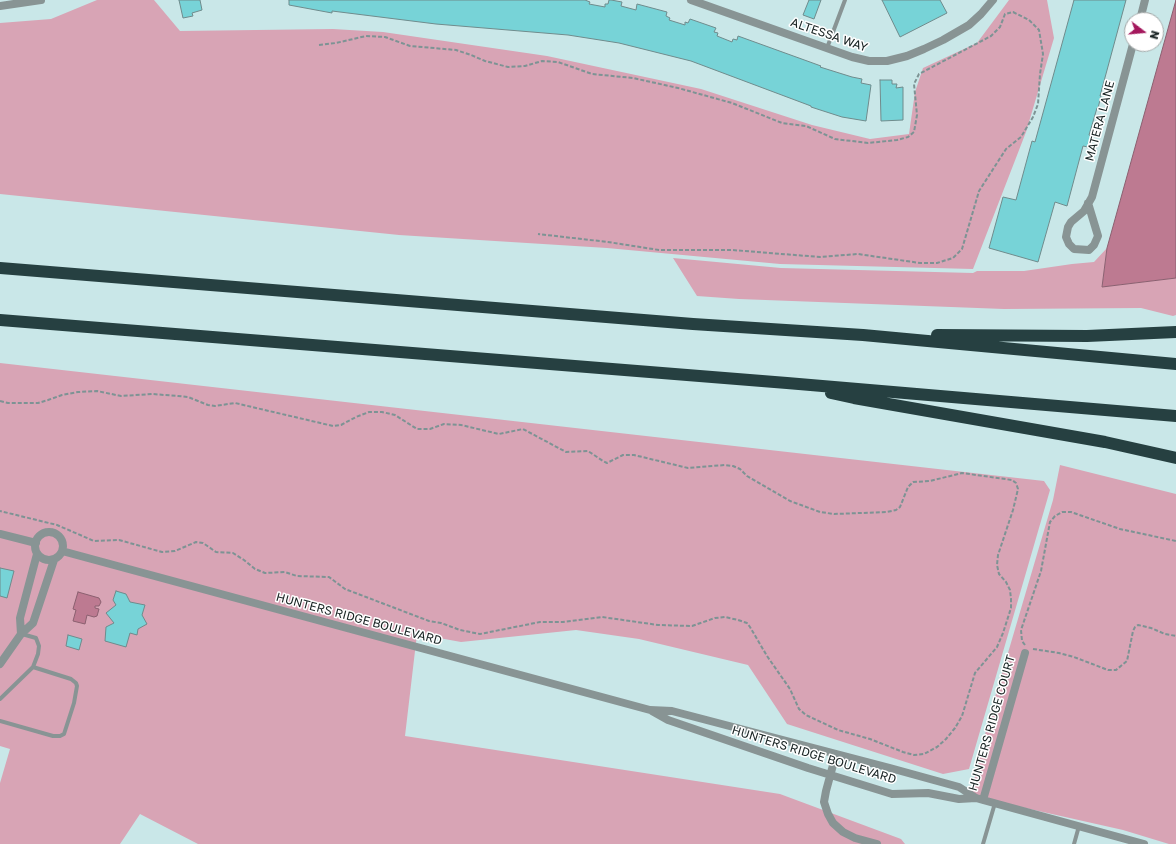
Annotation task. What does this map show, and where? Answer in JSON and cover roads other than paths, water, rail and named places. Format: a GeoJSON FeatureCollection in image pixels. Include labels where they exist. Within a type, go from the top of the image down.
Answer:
{"type":"FeatureCollection","features":[{"type":"Feature","properties":{"kind":"highway"},"geometry":{"type":"LineString","coordinates":[[0,268],[686,324],[864,335],[1176,364]]}},
{"type":"Feature","properties":{"kind":"highway"},"geometry":{"type":"LineString","coordinates":[[0,320],[787,383],[1176,416]]}},
{"type":"Feature","properties":{"kind":"highway"},"geometry":{"type":"LineString","coordinates":[[864,335],[1087,336],[1176,332]]}},
{"type":"Feature","properties":{"kind":"highway"},"geometry":{"type":"LineString","coordinates":[[787,383],[854,398],[1106,442],[1176,458]]}},
{"type":"Feature","properties":{"kind":"street"},"geometry":{"type":"LineString","coordinates":[[0,6],[41,0]]}},
{"type":"Feature","properties":{"kind":"street","name":"ALTESSA WAY"},"geometry":{"type":"LineString","coordinates":[[691,0],[852,57],[869,61],[887,61],[924,50],[969,25],[982,14],[993,0]]}},
{"type":"Feature","properties":{"kind":"street"},"geometry":{"type":"LineString","coordinates":[[1142,12],[1145,0]]}},
{"type":"Feature","properties":{"kind":"street","name":"MATERA LANE"},"geometry":{"type":"LineString","coordinates":[[1088,203],[1098,236],[1094,245],[1089,250],[1074,249],[1069,244],[1066,237],[1068,227],[1071,222],[1084,211],[1088,203],[1092,197],[1131,52]]}},
{"type":"Feature","properties":{"kind":"street"},"geometry":{"type":"LineString","coordinates":[[0,534],[36,543]]}},
{"type":"Feature","properties":{"kind":"street"},"geometry":{"type":"LineString","coordinates":[[0,664],[21,634],[33,623],[54,560],[62,551],[62,540],[56,534],[43,534],[39,537],[36,543],[35,549],[37,554],[44,560],[54,560]]}},
{"type":"Feature","properties":{"kind":"street","name":"HUNTERS RIDGE BOULEVARD"},"geometry":{"type":"LineString","coordinates":[[62,551],[650,710],[672,711],[959,787],[979,799]]}},
{"type":"Feature","properties":{"kind":"street"},"geometry":{"type":"LineString","coordinates":[[21,634],[20,618],[37,554]]}},
{"type":"Feature","properties":{"kind":"street","name":"HUNTERS RIDGE COURT"},"geometry":{"type":"LineString","coordinates":[[979,799],[1025,652]]}},
{"type":"Feature","properties":{"kind":"street","name":"HUNTERS RIDGE BOULEVARD"},"geometry":{"type":"LineString","coordinates":[[650,710],[668,720],[830,775],[892,794],[928,793],[959,799],[979,799],[1144,844]]}},
{"type":"Feature","properties":{"kind":"street"},"geometry":{"type":"LineString","coordinates":[[836,754],[824,802],[828,814],[833,823],[843,832],[854,838],[877,844]]}},
{"type":"Feature","properties":{"kind":"lane"},"geometry":{"type":"LineString","coordinates":[[827,48],[845,0]]}},
{"type":"Feature","properties":{"kind":"lane"},"geometry":{"type":"LineString","coordinates":[[0,699],[33,667],[38,654],[39,646],[36,638],[21,634]]}},
{"type":"Feature","properties":{"kind":"lane"},"geometry":{"type":"LineString","coordinates":[[0,721],[53,736],[60,736],[64,734],[74,703],[77,686],[76,683],[71,679],[33,667]]}},
{"type":"Feature","properties":{"kind":"lane"},"geometry":{"type":"LineString","coordinates":[[989,844],[983,843],[995,803]]}},
{"type":"Feature","properties":{"kind":"lane"},"geometry":{"type":"LineString","coordinates":[[1074,844],[1079,826]]}}]}
